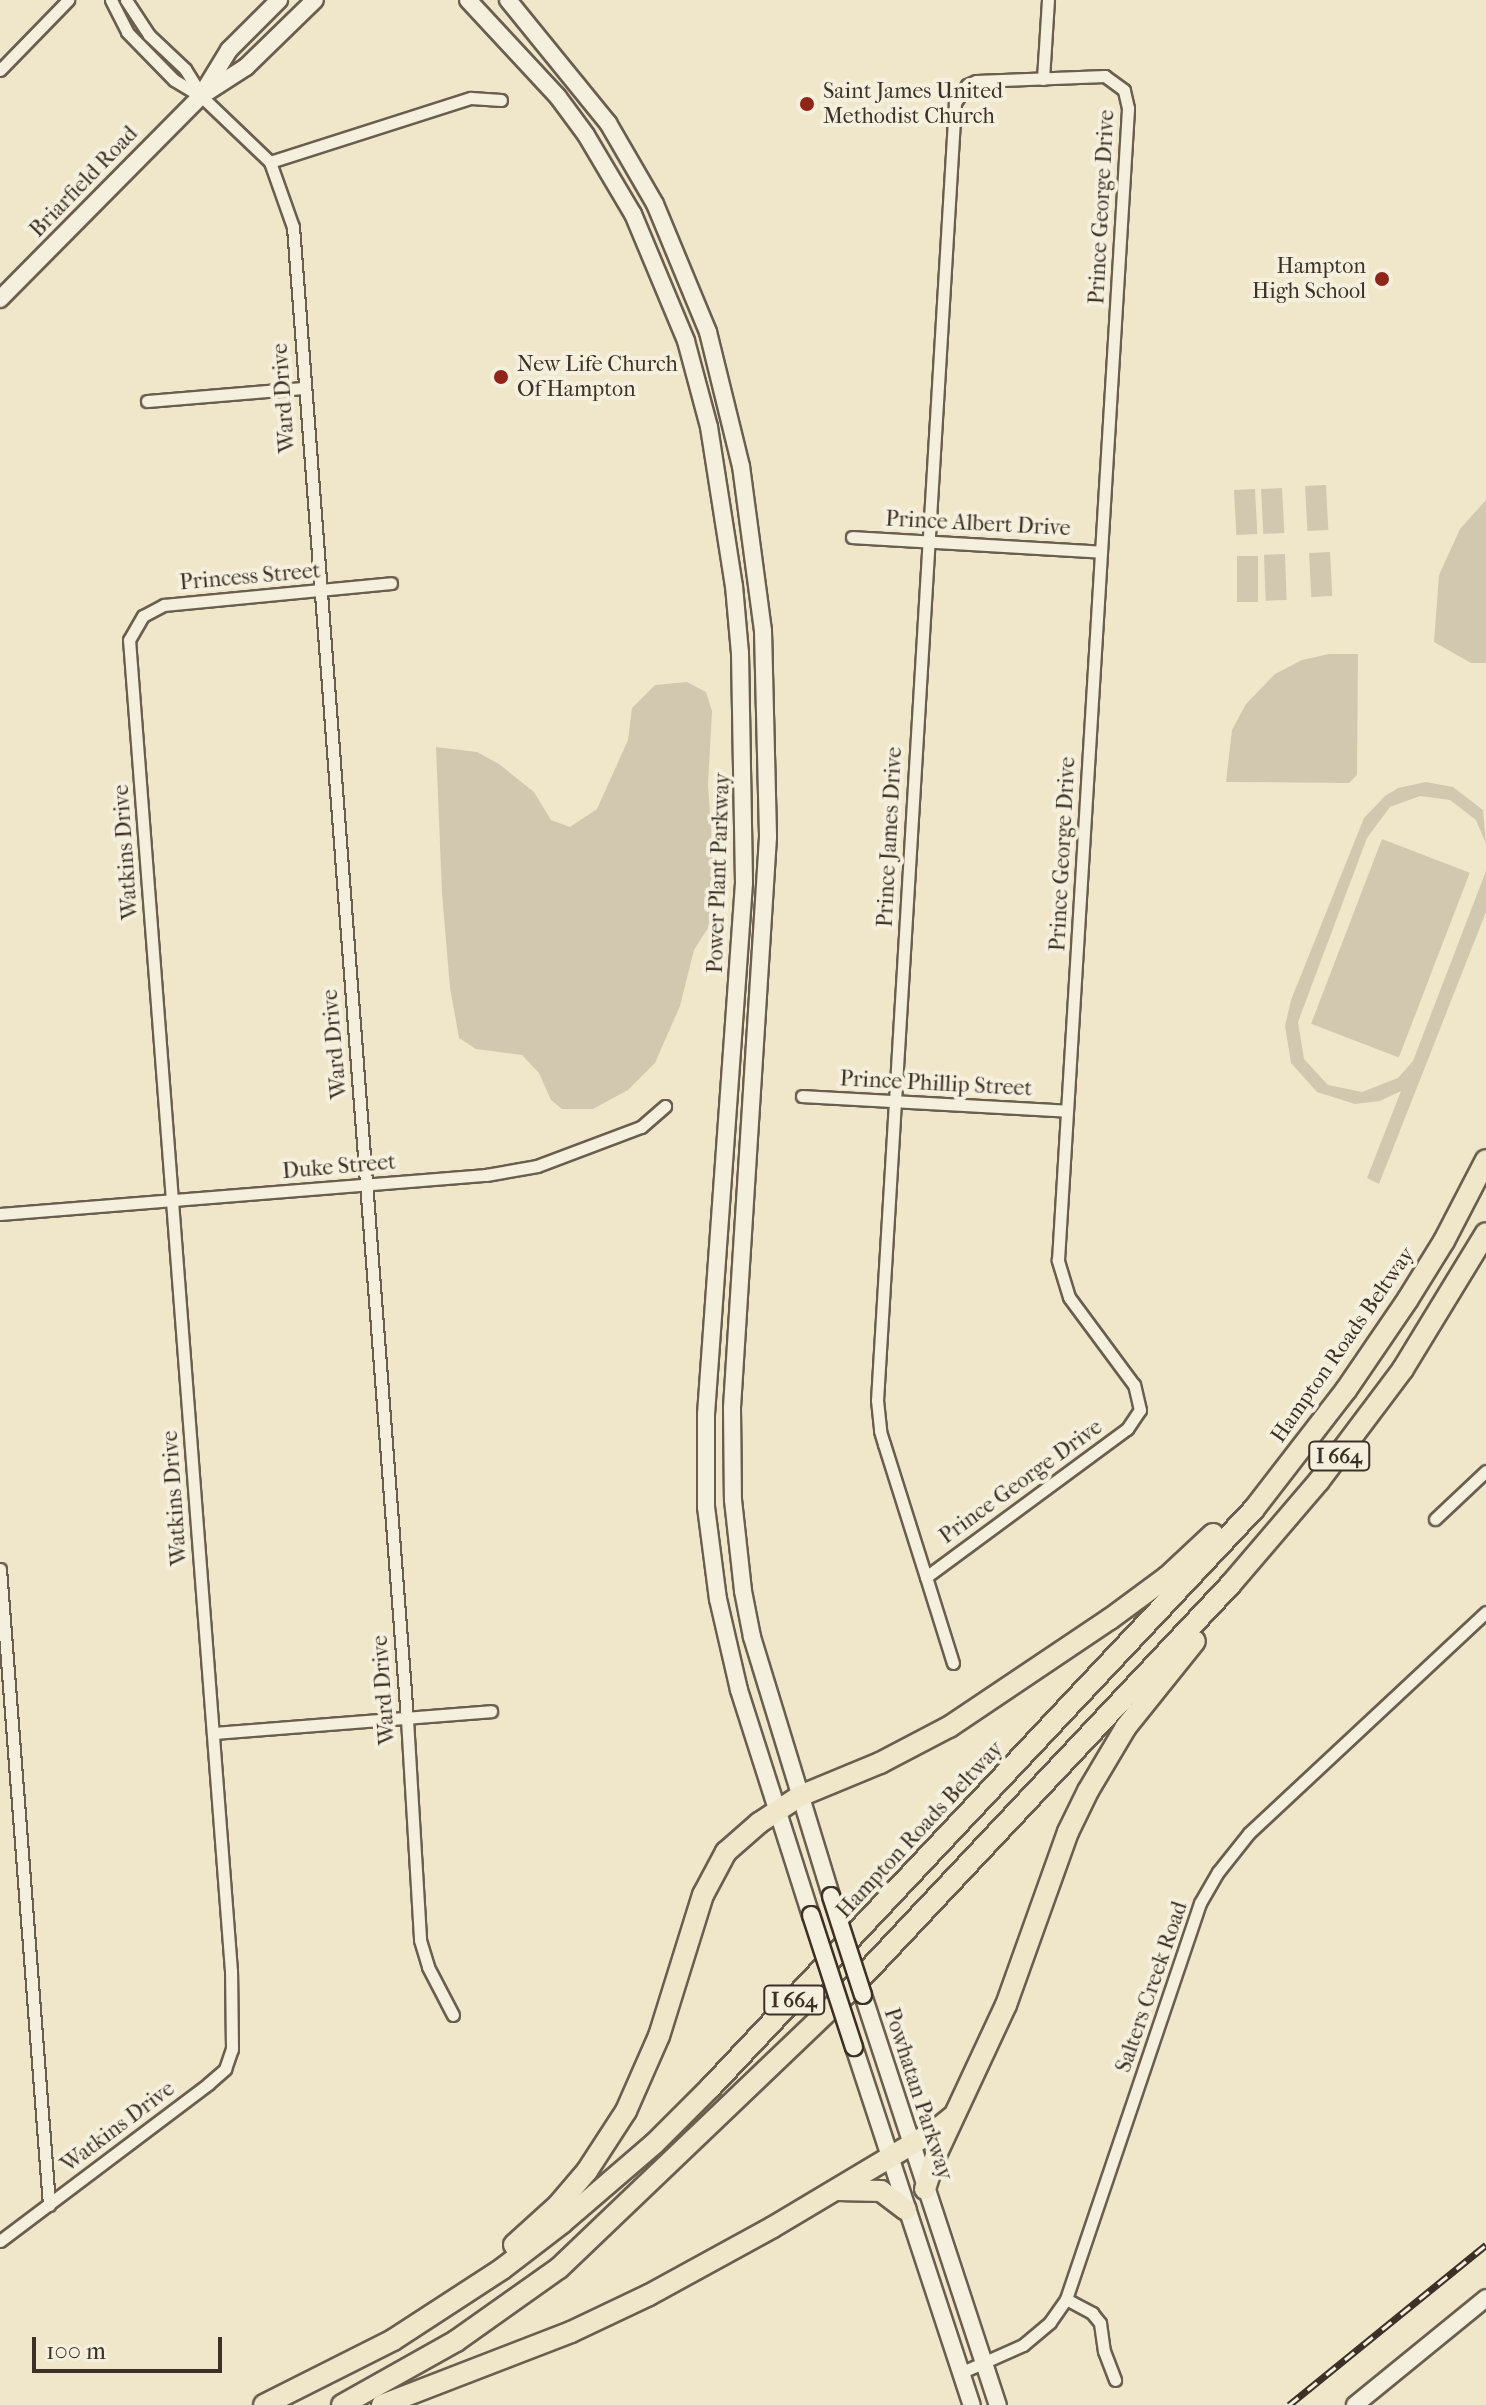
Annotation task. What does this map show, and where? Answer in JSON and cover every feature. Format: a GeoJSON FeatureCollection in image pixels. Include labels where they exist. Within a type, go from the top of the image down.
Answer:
{"type":"FeatureCollection","features":[{"type":"Feature","properties":{"kind":"highway","name":"Hampton Roads Beltway"},"geometry":{"type":"LineString","coordinates":[[264,2405],[340,2369],[444,2309],[562,2223],[663,2134],[1254,1509],[1338,1402],[1408,1299],[1444,1241],[1486,1160]]}},
{"type":"Feature","properties":{"kind":"highway","name":"I 664"},"geometry":{"type":"LineString","coordinates":[[342,2405],[456,2341],[559,2268],[845,1995],[1231,1584],[1363,1426],[1435,1319],[1486,1233]]}},
{"type":"Feature","properties":{"kind":"highway"},"geometry":{"type":"LineString","coordinates":[[444,2309],[558,2205],[601,2152],[649,2063],[713,1872],[726,1852],[776,1810],[800,1796],[880,1763],[949,1727],[1110,1619],[1167,1577],[1219,1528],[1254,1509]]}},
{"type":"Feature","properties":{"kind":"highway"},"geometry":{"type":"LineString","coordinates":[[925,2189],[957,2110],[1006,2005],[1068,1832],[1088,1791],[1126,1727],[1205,1630],[1231,1584]]}},
{"type":"Feature","properties":{"kind":"highway"},"geometry":{"type":"LineString","coordinates":[[382,2405],[504,2359],[623,2308],[834,2191],[948,2122],[957,2110]]}},
{"type":"Feature","properties":{"kind":"highway"},"geometry":{"type":"LineString","coordinates":[[834,2191],[859,2188],[881,2191],[906,2210]]}},
{"type":"Feature","properties":{"kind":"main road","name":"Briarfield Road"},"geometry":{"type":"LineString","coordinates":[[201,96],[229,50],[279,0]]}},
{"type":"Feature","properties":{"kind":"main road","name":"Briarfield Road"},"geometry":{"type":"LineString","coordinates":[[0,299],[201,96],[246,67],[315,0]]}},
{"type":"Feature","properties":{"kind":"main road","name":"Power Plant Parkway"},"geometry":{"type":"LineString","coordinates":[[468,0],[558,97],[586,135],[633,214],[686,341],[717,469],[740,653],[744,883],[706,1415],[706,1507],[727,1644],[776,1810]]}},
{"type":"Feature","properties":{"kind":"main road","name":"Power Plant Parkway"},"geometry":{"type":"LineString","coordinates":[[508,0],[608,123],[655,204],[708,332],[741,466],[763,631],[768,837],[732,1408],[733,1500],[741,1576],[752,1637],[800,1796]]}},
{"type":"Feature","properties":{"kind":"main road","name":"Powhatan Parkway"},"geometry":{"type":"LineString","coordinates":[[800,1796],[910,2144],[998,2405]]}},
{"type":"Feature","properties":{"kind":"main road"},"geometry":{"type":"LineString","coordinates":[[776,1810],[972,2405]]}},
{"type":"Feature","properties":{"kind":"main road"},"geometry":{"type":"LineString","coordinates":[[1355,2405],[1486,2298]]}},
{"type":"Feature","properties":{"kind":"street"},"geometry":{"type":"LineString","coordinates":[[0,70],[68,0]]}},
{"type":"Feature","properties":{"kind":"street"},"geometry":{"type":"LineString","coordinates":[[111,0],[127,32],[174,80],[201,96]]}},
{"type":"Feature","properties":{"kind":"street"},"geometry":{"type":"LineString","coordinates":[[126,0],[149,35],[185,69],[201,96]]}},
{"type":"Feature","properties":{"kind":"street"},"geometry":{"type":"LineString","coordinates":[[1043,79],[1048,0]]}},
{"type":"Feature","properties":{"kind":"street","name":"Prince George Drive"},"geometry":{"type":"LineString","coordinates":[[926,1577],[1127,1429],[1140,1410],[1134,1385],[1069,1297],[1059,1271],[1127,98],[1119,84],[1105,76],[1043,79]]}},
{"type":"Feature","properties":{"kind":"street","name":"Prince James Drive"},"geometry":{"type":"LineString","coordinates":[[953,1663],[878,1416],[894,1101],[955,103],[959,93],[976,81],[1043,79]]}},
{"type":"Feature","properties":{"kind":"street","name":"Ward Drive"},"geometry":{"type":"LineString","coordinates":[[201,96],[270,162],[293,227],[318,592],[407,1719],[420,1940],[434,1979],[453,2015]]}},
{"type":"Feature","properties":{"kind":"street"},"geometry":{"type":"LineString","coordinates":[[270,162],[471,98],[501,100]]}},
{"type":"Feature","properties":{"kind":"street"},"geometry":{"type":"LineString","coordinates":[[147,401],[303,388]]}},
{"type":"Feature","properties":{"kind":"street","name":"Prince Albert Drive"},"geometry":{"type":"LineString","coordinates":[[852,537],[1101,552]]}},
{"type":"Feature","properties":{"kind":"street","name":"Princess Street"},"geometry":{"type":"LineString","coordinates":[[129,640],[143,616],[164,605],[195,599],[318,592],[391,583]]}},
{"type":"Feature","properties":{"kind":"street","name":"Watkins Drive"},"geometry":{"type":"LineString","coordinates":[[0,2241],[225,2069],[232,2049],[231,1971],[129,640]]}},
{"type":"Feature","properties":{"kind":"street","name":"Prince Phillip Street"},"geometry":{"type":"LineString","coordinates":[[802,1096],[1067,1111]]}},
{"type":"Feature","properties":{"kind":"street","name":"Duke Street"},"geometry":{"type":"LineString","coordinates":[[0,1214],[486,1175],[537,1166],[641,1127],[665,1106]]}},
{"type":"Feature","properties":{"kind":"street"},"geometry":{"type":"LineString","coordinates":[[1435,1519],[1486,1471]]}},
{"type":"Feature","properties":{"kind":"street"},"geometry":{"type":"LineString","coordinates":[[0,1569],[49,2205]]}},
{"type":"Feature","properties":{"kind":"street","name":"Salters Creek Road"},"geometry":{"type":"LineString","coordinates":[[960,2373],[982,2365],[1037,2335],[1066,2299],[1200,1903],[1218,1872],[1249,1833],[1486,1612]]}},
{"type":"Feature","properties":{"kind":"street"},"geometry":{"type":"LineString","coordinates":[[213,1733],[491,1711]]}},
{"type":"Feature","properties":{"kind":"street"},"geometry":{"type":"LineString","coordinates":[[1066,2299],[1092,2313],[1100,2323],[1104,2351],[1115,2380]]}},
{"type":"Feature","properties":{"kind":"shaded area"},"geometry":{"type":"Polygon","coordinates":[[[1326,485],[1328,530],[1307,531],[1305,486],[1326,485]]]}},
{"type":"Feature","properties":{"kind":"shaded area"},"geometry":{"type":"Polygon","coordinates":[[[1282,488],[1284,533],[1263,534],[1261,489],[1282,488]]]}},
{"type":"Feature","properties":{"kind":"shaded area"},"geometry":{"type":"Polygon","coordinates":[[[1255,489],[1257,534],[1236,535],[1234,490],[1255,489]]]}},
{"type":"Feature","properties":{"kind":"shaded area"},"geometry":{"type":"Polygon","coordinates":[[[1486,500],[1486,663],[1471,663],[1434,642],[1439,575],[1460,529],[1486,500]]]}},
{"type":"Feature","properties":{"kind":"shaded area"},"geometry":{"type":"Polygon","coordinates":[[[1330,552],[1332,596],[1311,597],[1309,553],[1330,552]]]}},
{"type":"Feature","properties":{"kind":"shaded area"},"geometry":{"type":"Polygon","coordinates":[[[1285,554],[1287,600],[1266,601],[1264,555],[1285,554]]]}},
{"type":"Feature","properties":{"kind":"shaded area"},"geometry":{"type":"Polygon","coordinates":[[[1237,556],[1258,556],[1258,602],[1237,602],[1237,556]]]}},
{"type":"Feature","properties":{"kind":"shaded area"},"geometry":{"type":"Polygon","coordinates":[[[1329,654],[1358,654],[1357,775],[1349,783],[1226,782],[1232,730],[1246,704],[1275,674],[1302,660],[1329,654]]]}},
{"type":"Feature","properties":{"kind":"shaded area"},"geometry":{"type":"Polygon","coordinates":[[[687,682],[706,692],[712,711],[708,785],[716,896],[708,928],[694,950],[680,1006],[655,1063],[628,1090],[593,1109],[562,1109],[551,1100],[539,1073],[522,1055],[476,1049],[459,1038],[450,988],[442,893],[436,747],[477,752],[499,764],[534,792],[551,820],[570,827],[597,809],[628,740],[632,708],[655,685],[687,682]]]}},
{"type":"Feature","properties":{"kind":"shaded area"},"geometry":{"type":"Polygon","coordinates":[[[1426,782],[1453,787],[1483,810],[1486,844],[1476,820],[1450,800],[1420,796],[1390,807],[1367,838],[1298,1022],[1304,1059],[1328,1085],[1362,1092],[1398,1078],[1413,1061],[1486,871],[1486,912],[1379,1184],[1367,1178],[1401,1091],[1380,1101],[1355,1104],[1317,1092],[1291,1063],[1285,1026],[1291,1000],[1364,818],[1385,796],[1398,788],[1426,782]]]}},
{"type":"Feature","properties":{"kind":"shaded area"},"geometry":{"type":"Polygon","coordinates":[[[1382,839],[1470,873],[1399,1058],[1311,1024],[1382,839]]]}},
{"type":"Feature","properties":{"kind":"railway"},"geometry":{"type":"LineString","coordinates":[[1289,2405],[1486,2245]]}},
{"type":"Feature","properties":{"kind":"place","name":"Saint James United Methodist Church"},"geometry":{"type":"Point","coordinates":[807,104]}},
{"type":"Feature","properties":{"kind":"place","name":"Hampton High School"},"geometry":{"type":"Point","coordinates":[1382,279]}},
{"type":"Feature","properties":{"kind":"place","name":"New Life Church Of Hampton"},"geometry":{"type":"Point","coordinates":[501,377]}}]}
